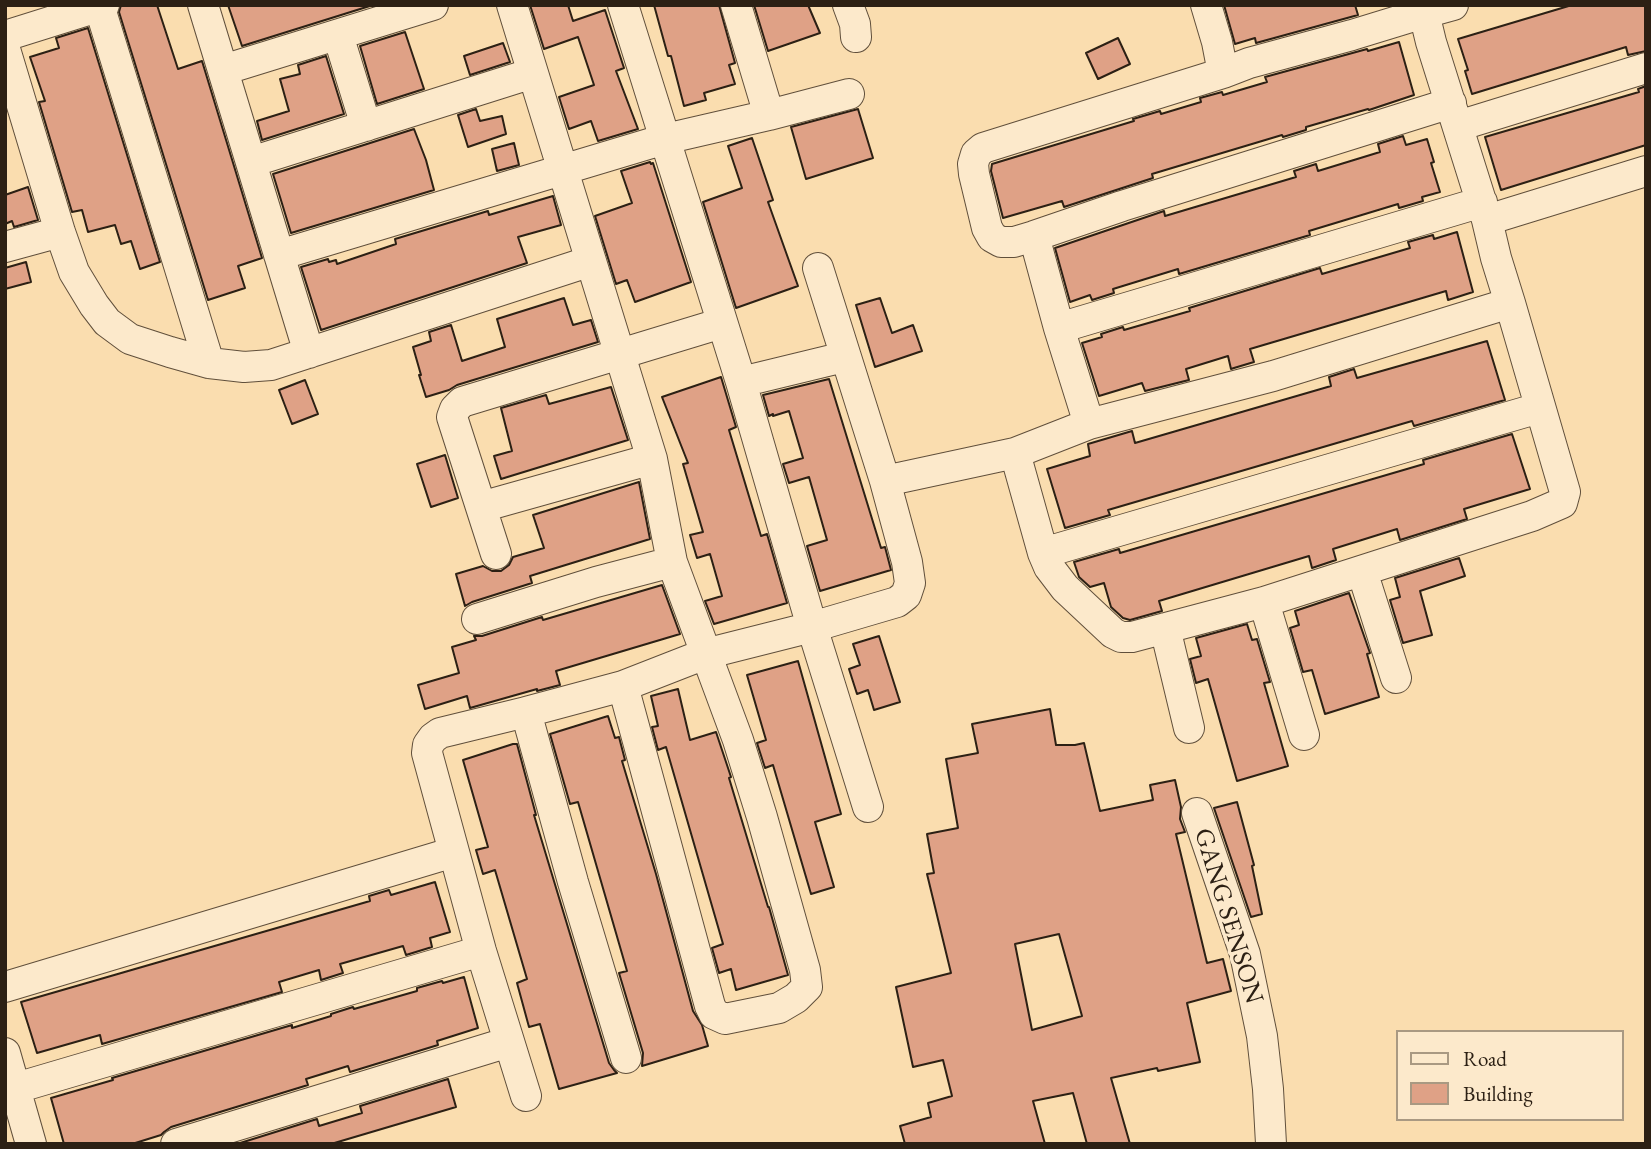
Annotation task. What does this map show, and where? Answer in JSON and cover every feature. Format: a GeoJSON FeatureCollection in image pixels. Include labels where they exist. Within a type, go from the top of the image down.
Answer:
{"type":"FeatureCollection","features":[{"type":"Feature","properties":{"kind":"street"},"geometry":{"type":"LineString","coordinates":[[203,5],[309,353]]}},
{"type":"Feature","properties":{"kind":"street"},"geometry":{"type":"LineString","coordinates":[[223,70],[433,5]]}},
{"type":"Feature","properties":{"kind":"street"},"geometry":{"type":"LineString","coordinates":[[512,5],[652,459],[672,562],[746,766],[805,970],[807,987],[796,998],[779,1008],[725,1019],[714,1014],[710,1006],[623,686]]}},
{"type":"Feature","properties":{"kind":"street"},"geometry":{"type":"LineString","coordinates":[[623,5],[741,382],[812,627],[868,807]]}},
{"type":"Feature","properties":{"kind":"street"},"geometry":{"type":"LineString","coordinates":[[736,5],[769,115]]}},
{"type":"Feature","properties":{"kind":"street"},"geometry":{"type":"LineString","coordinates":[[848,5],[855,24],[856,37]]}},
{"type":"Feature","properties":{"kind":"street"},"geometry":{"type":"LineString","coordinates":[[1206,5],[1223,73]]}},
{"type":"Feature","properties":{"kind":"street"},"geometry":{"type":"LineString","coordinates":[[1452,5],[1422,9],[1352,36],[1249,63],[983,148],[976,154],[973,164],[987,228],[992,237],[1001,242],[1014,242],[1122,206],[1454,114],[1646,68]]}},
{"type":"Feature","properties":{"kind":"street"},"geometry":{"type":"LineString","coordinates":[[5,36],[101,6],[209,363]]}},
{"type":"Feature","properties":{"kind":"street"},"geometry":{"type":"LineString","coordinates":[[1016,453],[1049,567],[1065,588],[1113,633],[1121,637],[1132,637],[1264,602],[1532,516],[1562,503],[1565,492],[1496,258],[1485,211],[1422,9]]}},
{"type":"Feature","properties":{"kind":"street"},"geometry":{"type":"LineString","coordinates":[[338,35],[366,126]]}},
{"type":"Feature","properties":{"kind":"street"},"geometry":{"type":"LineString","coordinates":[[5,49],[17,126],[74,272],[107,322],[130,339],[209,363],[244,367],[271,365],[591,261]]}},
{"type":"Feature","properties":{"kind":"street"},"geometry":{"type":"LineString","coordinates":[[251,162],[534,74]]}},
{"type":"Feature","properties":{"kind":"street"},"geometry":{"type":"LineString","coordinates":[[279,255],[665,139],[849,93]]}},
{"type":"Feature","properties":{"kind":"street"},"geometry":{"type":"LineString","coordinates":[[1059,328],[1485,211],[1646,171]]}},
{"type":"Feature","properties":{"kind":"street"},"geometry":{"type":"LineString","coordinates":[[5,247],[60,232]]}},
{"type":"Feature","properties":{"kind":"street"},"geometry":{"type":"LineString","coordinates":[[1034,236],[1089,424]]}},
{"type":"Feature","properties":{"kind":"street"},"geometry":{"type":"LineString","coordinates":[[526,1096],[481,951],[427,753],[428,745],[440,733],[623,686],[705,654],[897,602],[906,594],[910,583],[907,562],[818,268]]}},
{"type":"Feature","properties":{"kind":"street"},"geometry":{"type":"LineString","coordinates":[[884,481],[1016,453],[1089,424],[1273,376],[1510,303]]}},
{"type":"Feature","properties":{"kind":"street"},"geometry":{"type":"LineString","coordinates":[[496,554],[452,417],[455,408],[462,402],[722,323]]}},
{"type":"Feature","properties":{"kind":"street"},"geometry":{"type":"LineString","coordinates":[[741,382],[844,357]]}},
{"type":"Feature","properties":{"kind":"street"},"geometry":{"type":"LineString","coordinates":[[1044,553],[1539,408]]}},
{"type":"Feature","properties":{"kind":"street"},"geometry":{"type":"LineString","coordinates":[[481,507],[652,459]]}},
{"type":"Feature","properties":{"kind":"street"},"geometry":{"type":"LineString","coordinates":[[477,619],[596,582],[672,562]]}},
{"type":"Feature","properties":{"kind":"street"},"geometry":{"type":"LineString","coordinates":[[1362,571],[1396,678]]}},
{"type":"Feature","properties":{"kind":"street"},"geometry":{"type":"LineString","coordinates":[[1264,602],[1304,735]]}},
{"type":"Feature","properties":{"kind":"street"},"geometry":{"type":"LineString","coordinates":[[1165,628],[1189,728]]}},
{"type":"Feature","properties":{"kind":"street"},"geometry":{"type":"LineString","coordinates":[[526,712],[573,883],[626,1058]]}},
{"type":"Feature","properties":{"kind":"street","name":"GANG SENSON"},"geometry":{"type":"LineString","coordinates":[[1197,813],[1245,954],[1262,1036],[1271,1144]]}},
{"type":"Feature","properties":{"kind":"street"},"geometry":{"type":"LineString","coordinates":[[5,987],[454,852]]}},
{"type":"Feature","properties":{"kind":"street"},"geometry":{"type":"LineString","coordinates":[[16,1088],[481,951]]}},
{"type":"Feature","properties":{"kind":"street"},"geometry":{"type":"LineString","coordinates":[[176,1144],[509,1042]]}},
{"type":"Feature","properties":{"kind":"street"},"geometry":{"type":"LineString","coordinates":[[5,1053],[31,1144]]}},
{"type":"Feature","properties":{"kind":"building"},"geometry":{"type":"Polygon","coordinates":[[[121,5],[157,5],[178,69],[202,61],[262,258],[238,266],[245,288],[208,300],[119,12],[121,5]]]}},
{"type":"Feature","properties":{"kind":"building"},"geometry":{"type":"Polygon","coordinates":[[[228,5],[373,5],[242,46],[228,5]]]}},
{"type":"Feature","properties":{"kind":"building"},"geometry":{"type":"Polygon","coordinates":[[[530,5],[568,5],[573,21],[605,10],[624,68],[616,71],[638,129],[598,141],[591,121],[569,129],[559,97],[594,85],[578,37],[544,49],[530,5]]]}},
{"type":"Feature","properties":{"kind":"building"},"geometry":{"type":"Polygon","coordinates":[[[654,5],[719,5],[735,63],[729,65],[735,84],[704,93],[706,100],[684,106],[654,5]]]}},
{"type":"Feature","properties":{"kind":"building"},"geometry":{"type":"Polygon","coordinates":[[[754,5],[808,5],[820,33],[768,51],[754,5]]]}},
{"type":"Feature","properties":{"kind":"building"},"geometry":{"type":"Polygon","coordinates":[[[1224,5],[1355,5],[1358,15],[1256,43],[1255,38],[1235,44],[1224,5]]]}},
{"type":"Feature","properties":{"kind":"building"},"geometry":{"type":"Polygon","coordinates":[[[1572,5],[1646,5],[1646,51],[1628,55],[1626,47],[1472,94],[1458,39],[1572,5]]]}},
{"type":"Feature","properties":{"kind":"building"},"geometry":{"type":"Polygon","coordinates":[[[88,28],[160,262],[140,269],[131,241],[121,244],[115,225],[88,232],[82,210],[72,212],[39,102],[45,101],[30,57],[59,48],[56,38],[88,28]]]}},
{"type":"Feature","properties":{"kind":"building"},"geometry":{"type":"Polygon","coordinates":[[[405,32],[424,89],[377,104],[360,46],[405,32]]]}},
{"type":"Feature","properties":{"kind":"building"},"geometry":{"type":"Polygon","coordinates":[[[1118,38],[1130,64],[1098,79],[1086,53],[1118,38]]]}},
{"type":"Feature","properties":{"kind":"building"},"geometry":{"type":"Polygon","coordinates":[[[1399,42],[1414,95],[1306,127],[1306,130],[1283,137],[1282,135],[1152,174],[1153,178],[1064,207],[1062,201],[1003,218],[991,171],[992,164],[1134,121],[1133,119],[1201,102],[1200,98],[1222,92],[1223,95],[1267,82],[1265,77],[1399,42]]]}},
{"type":"Feature","properties":{"kind":"building"},"geometry":{"type":"Polygon","coordinates":[[[503,43],[510,62],[470,75],[464,56],[503,43]]]}},
{"type":"Feature","properties":{"kind":"building"},"geometry":{"type":"Polygon","coordinates":[[[326,56],[344,114],[262,140],[257,121],[289,111],[280,79],[300,74],[298,65],[326,56]]]}},
{"type":"Feature","properties":{"kind":"building"},"geometry":{"type":"Polygon","coordinates":[[[1646,86],[1646,145],[1501,190],[1485,137],[1639,92],[1638,89],[1646,86]]]}},
{"type":"Feature","properties":{"kind":"building"},"geometry":{"type":"Polygon","coordinates":[[[476,109],[480,121],[502,116],[506,134],[468,147],[458,115],[476,109]]]}},
{"type":"Feature","properties":{"kind":"building"},"geometry":{"type":"Polygon","coordinates":[[[858,109],[873,158],[806,179],[791,127],[858,109]]]}},
{"type":"Feature","properties":{"kind":"building"},"geometry":{"type":"Polygon","coordinates":[[[414,129],[434,190],[291,233],[273,174],[414,129]]]}},
{"type":"Feature","properties":{"kind":"building"},"geometry":{"type":"Polygon","coordinates":[[[1403,136],[1406,145],[1427,139],[1440,192],[1422,197],[1423,201],[1399,208],[1398,204],[1309,231],[1310,235],[1179,274],[1178,269],[1113,289],[1114,293],[1092,300],[1090,295],[1070,302],[1055,248],[1164,211],[1165,216],[1296,177],[1294,171],[1316,164],[1318,171],[1380,152],[1378,144],[1403,136]]]}},
{"type":"Feature","properties":{"kind":"building"},"geometry":{"type":"Polygon","coordinates":[[[752,138],[773,200],[768,202],[798,286],[736,308],[703,202],[742,188],[728,146],[752,138]]]}},
{"type":"Feature","properties":{"kind":"building"},"geometry":{"type":"Polygon","coordinates":[[[514,143],[519,165],[497,171],[492,149],[514,143]]]}},
{"type":"Feature","properties":{"kind":"building"},"geometry":{"type":"Polygon","coordinates":[[[653,163],[691,282],[635,302],[627,280],[616,284],[595,216],[632,203],[621,171],[653,163]]]}},
{"type":"Feature","properties":{"kind":"building"},"geometry":{"type":"Polygon","coordinates":[[[28,187],[38,220],[14,227],[12,221],[5,224],[5,195],[28,187]]]}},
{"type":"Feature","properties":{"kind":"building"},"geometry":{"type":"Polygon","coordinates":[[[553,196],[561,225],[518,237],[527,263],[321,330],[301,267],[328,259],[329,262],[336,260],[337,264],[396,244],[395,239],[488,211],[489,215],[553,196]]]}},
{"type":"Feature","properties":{"kind":"building"},"geometry":{"type":"Polygon","coordinates":[[[1457,232],[1473,292],[1448,300],[1446,291],[1250,349],[1254,362],[1231,369],[1228,356],[1186,369],[1189,380],[1145,391],[1142,383],[1099,396],[1082,343],[1102,337],[1101,334],[1190,311],[1189,308],[1320,268],[1322,274],[1410,248],[1408,242],[1433,235],[1434,239],[1457,232]]]}},
{"type":"Feature","properties":{"kind":"building"},"geometry":{"type":"Polygon","coordinates":[[[26,262],[31,282],[5,289],[5,268],[26,262]]]}},
{"type":"Feature","properties":{"kind":"building"},"geometry":{"type":"Polygon","coordinates":[[[564,298],[573,325],[591,320],[598,342],[426,397],[413,347],[431,341],[429,332],[451,325],[462,361],[505,347],[497,319],[564,298]]]}},
{"type":"Feature","properties":{"kind":"building"},"geometry":{"type":"Polygon","coordinates":[[[880,298],[892,333],[913,325],[922,351],[875,367],[856,305],[880,298]]]}},
{"type":"Feature","properties":{"kind":"building"},"geometry":{"type":"Polygon","coordinates":[[[1487,341],[1505,400],[1414,426],[1412,421],[1108,510],[1110,515],[1065,528],[1047,469],[1090,456],[1088,444],[1132,431],[1135,443],[1331,386],[1329,377],[1354,369],[1357,378],[1487,341]]]}},
{"type":"Feature","properties":{"kind":"building"},"geometry":{"type":"Polygon","coordinates":[[[721,377],[736,427],[729,430],[761,536],[767,534],[787,603],[714,624],[705,601],[722,596],[710,554],[697,558],[690,535],[703,532],[683,464],[688,463],[662,397],[721,377]]]}},
{"type":"Feature","properties":{"kind":"building"},"geometry":{"type":"Polygon","coordinates":[[[829,379],[881,548],[885,547],[891,570],[820,591],[807,546],[827,540],[809,477],[789,483],[783,464],[803,458],[789,411],[769,416],[763,395],[829,379]]]}},
{"type":"Feature","properties":{"kind":"building"},"geometry":{"type":"Polygon","coordinates":[[[305,380],[318,414],[292,424],[279,390],[305,380]]]}},
{"type":"Feature","properties":{"kind":"building"},"geometry":{"type":"Polygon","coordinates":[[[611,387],[628,440],[501,479],[494,456],[512,451],[501,408],[546,395],[549,404],[611,387]]]}},
{"type":"Feature","properties":{"kind":"building"},"geometry":{"type":"Polygon","coordinates":[[[1512,434],[1530,489],[1464,509],[1467,519],[1400,540],[1397,529],[1333,549],[1336,560],[1312,568],[1309,556],[1159,601],[1162,611],[1130,620],[1123,618],[1111,607],[1104,583],[1090,587],[1079,577],[1074,562],[1119,549],[1120,553],[1424,464],[1423,460],[1512,434]]]}},
{"type":"Feature","properties":{"kind":"building"},"geometry":{"type":"Polygon","coordinates":[[[445,455],[458,498],[431,507],[417,464],[445,455]]]}},
{"type":"Feature","properties":{"kind":"building"},"geometry":{"type":"Polygon","coordinates":[[[639,482],[650,539],[530,576],[532,583],[465,606],[456,574],[483,566],[492,571],[501,571],[509,565],[513,557],[544,548],[533,515],[639,482]]]}},
{"type":"Feature","properties":{"kind":"building"},"geometry":{"type":"Polygon","coordinates":[[[1459,558],[1465,576],[1420,591],[1432,635],[1403,643],[1390,600],[1400,597],[1395,578],[1459,558]]]}},
{"type":"Feature","properties":{"kind":"building"},"geometry":{"type":"Polygon","coordinates":[[[662,585],[680,634],[556,671],[560,685],[470,708],[467,696],[425,709],[418,685],[459,673],[452,647],[476,640],[474,636],[482,636],[542,617],[543,620],[662,585]]]}},
{"type":"Feature","properties":{"kind":"building"},"geometry":{"type":"Polygon","coordinates":[[[1349,593],[1370,653],[1367,654],[1379,697],[1325,714],[1312,670],[1303,672],[1290,628],[1299,625],[1295,611],[1349,593]]]}},
{"type":"Feature","properties":{"kind":"building"},"geometry":{"type":"Polygon","coordinates":[[[1247,624],[1252,640],[1257,639],[1270,682],[1264,683],[1288,766],[1237,781],[1208,679],[1196,683],[1190,659],[1201,656],[1196,638],[1247,624]]]}},
{"type":"Feature","properties":{"kind":"building"},"geometry":{"type":"Polygon","coordinates":[[[879,636],[900,702],[874,710],[868,690],[857,694],[849,669],[860,665],[853,644],[879,636]]]}},
{"type":"Feature","properties":{"kind":"building"},"geometry":{"type":"Polygon","coordinates":[[[798,661],[841,814],[815,822],[834,887],[811,894],[773,765],[765,768],[757,743],[766,740],[747,675],[798,661]]]}},
{"type":"Feature","properties":{"kind":"building"},"geometry":{"type":"Polygon","coordinates":[[[678,689],[690,740],[716,732],[788,975],[736,990],[731,969],[719,973],[712,948],[723,944],[666,747],[658,750],[652,727],[658,726],[651,696],[678,689]]]}},
{"type":"Feature","properties":{"kind":"building"},"geometry":{"type":"Polygon","coordinates":[[[1050,709],[1056,745],[1084,743],[1100,811],[1153,800],[1150,785],[1175,780],[1181,807],[1180,819],[1185,832],[1176,834],[1207,963],[1223,959],[1231,991],[1187,1003],[1200,1062],[1111,1078],[1130,1144],[1087,1144],[1073,1093],[1033,1101],[1045,1144],[905,1144],[900,1126],[931,1117],[928,1103],[952,1096],[943,1060],[913,1067],[896,987],[951,973],[927,874],[934,873],[927,834],[958,828],[946,759],[978,753],[972,724],[1050,709]],[[1059,934],[1015,944],[1032,1030],[1082,1016],[1059,934]]]}},
{"type":"Feature","properties":{"kind":"building"},"geometry":{"type":"Polygon","coordinates":[[[608,716],[615,738],[619,737],[625,760],[622,761],[693,1011],[702,1025],[708,1046],[642,1066],[643,1053],[619,973],[627,971],[578,802],[570,804],[550,734],[608,716]]]}},
{"type":"Feature","properties":{"kind":"building"},"geometry":{"type":"Polygon","coordinates":[[[517,744],[534,815],[609,1063],[617,1073],[559,1089],[540,1024],[529,1027],[517,983],[527,979],[495,870],[483,874],[476,850],[488,847],[463,760],[517,744]]]}},
{"type":"Feature","properties":{"kind":"building"},"geometry":{"type":"Polygon","coordinates":[[[1237,802],[1254,865],[1252,866],[1262,914],[1251,917],[1214,808],[1237,802]]]}},
{"type":"Feature","properties":{"kind":"building"},"geometry":{"type":"Polygon","coordinates":[[[435,882],[450,932],[430,938],[432,947],[406,955],[403,946],[340,964],[343,973],[321,980],[319,970],[279,982],[282,992],[102,1044],[100,1035],[37,1053],[21,1002],[370,901],[369,896],[389,890],[391,895],[435,882]]]}},
{"type":"Feature","properties":{"kind":"building"},"geometry":{"type":"Polygon","coordinates":[[[464,977],[478,1028],[437,1041],[438,1045],[350,1072],[348,1066],[306,1079],[308,1085],[171,1127],[161,1135],[132,1144],[64,1144],[51,1098],[292,1025],[292,1028],[353,1007],[354,1009],[417,991],[417,988],[464,977]]]}},
{"type":"Feature","properties":{"kind":"building"},"geometry":{"type":"Polygon","coordinates":[[[448,1079],[456,1107],[331,1144],[237,1144],[317,1119],[319,1126],[362,1113],[360,1106],[448,1079]]]}}]}
